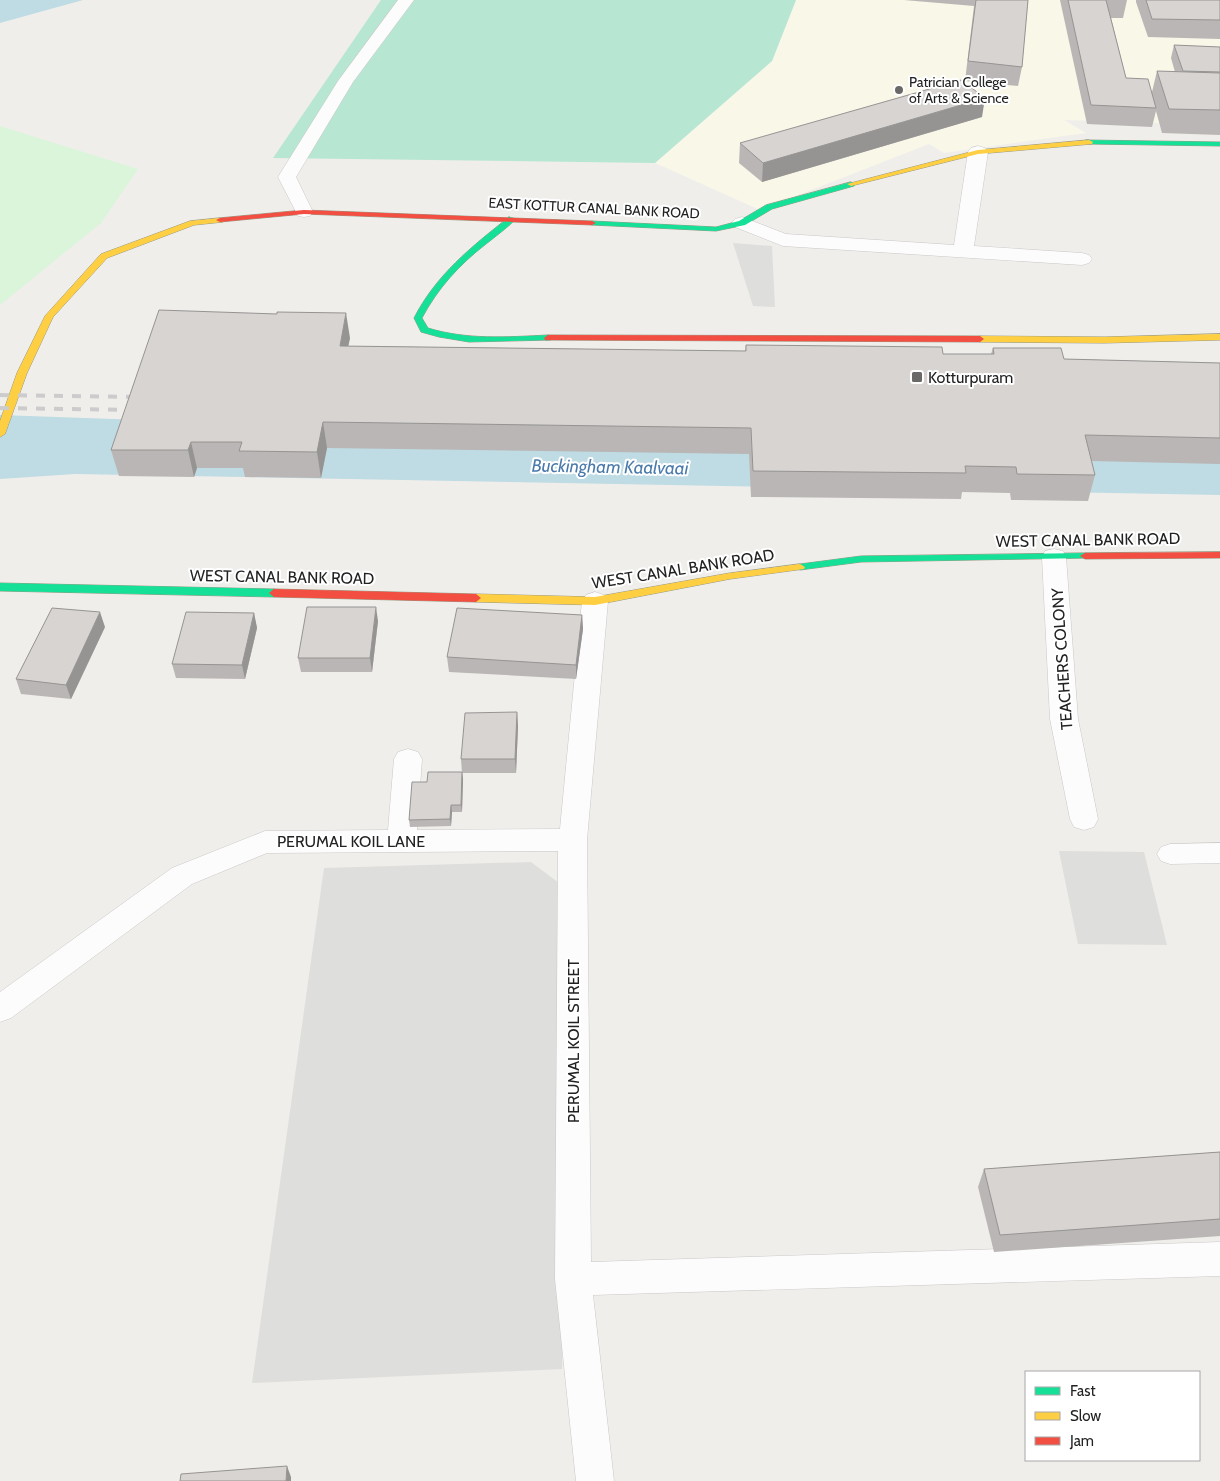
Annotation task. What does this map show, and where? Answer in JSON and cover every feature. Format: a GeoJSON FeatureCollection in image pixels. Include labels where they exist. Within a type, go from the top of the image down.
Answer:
{"type":"FeatureCollection","features":[{"type":"Feature","properties":{"kind":"street","name":"EAST KOTTUR CANAL BANK ROAD"},"geometry":{"type":"LineString","coordinates":[[0,434],[22,373],[49,316],[104,256],[193,223],[304,212],[512,219],[701,229],[732,227],[769,207],[864,180],[978,152],[1070,142],[1116,141],[1220,144]]}},
{"type":"Feature","properties":{"kind":"street"},"geometry":{"type":"LineString","coordinates":[[963,250],[978,152]]}},
{"type":"Feature","properties":{"kind":"street"},"geometry":{"type":"LineString","coordinates":[[512,219],[443,277],[423,304],[418,318],[424,330],[440,336],[479,339],[600,337],[1104,340],[1220,336]]}},
{"type":"Feature","properties":{"kind":"street"},"geometry":{"type":"LineString","coordinates":[[742,223],[783,240],[1082,259]]}},
{"type":"Feature","properties":{"kind":"street","name":"WEST CANAL BANK ROAD"},"geometry":{"type":"LineString","coordinates":[[0,586],[595,601],[730,576],[861,559],[1220,555]]}},
{"type":"Feature","properties":{"kind":"street","name":"TEACHERS COLONY"},"geometry":{"type":"LineString","coordinates":[[1054,557],[1064,719],[1084,819]]}},
{"type":"Feature","properties":{"kind":"street","name":"PERUMAL KOIL STREET"},"geometry":{"type":"LineString","coordinates":[[595,601],[573,840],[573,1279],[595,1481]]}},
{"type":"Feature","properties":{"kind":"street"},"geometry":{"type":"LineString","coordinates":[[402,841],[408,760]]}},
{"type":"Feature","properties":{"kind":"street","name":"PERUMAL KOIL LANE"},"geometry":{"type":"LineString","coordinates":[[1,1013],[182,876],[265,842],[573,840]]}},
{"type":"Feature","properties":{"kind":"street"},"geometry":{"type":"LineString","coordinates":[[573,1279],[1220,1259]]}},
{"type":"Feature","properties":{"kind":"lane"},"geometry":{"type":"LineString","coordinates":[[304,212],[287,177],[346,81],[406,0]]}},
{"type":"Feature","properties":{"kind":"lane"},"geometry":{"type":"LineString","coordinates":[[1170,854],[1220,852]]}},
{"type":"Feature","properties":{"kind":"shaded area","name":"Patrician College of Arts & Science"},"geometry":{"type":"Polygon","coordinates":[[[796,0],[1220,0],[1220,125],[1064,120],[1086,133],[944,153],[929,144],[760,210],[655,163],[772,61],[796,0]]]}},
{"type":"Feature","properties":{"kind":"shaded area"},"geometry":{"type":"Polygon","coordinates":[[[733,243],[772,246],[775,307],[753,306],[733,243]]]}},
{"type":"Feature","properties":{"kind":"shaded area"},"geometry":{"type":"Polygon","coordinates":[[[1059,851],[1144,852],[1167,945],[1078,944],[1059,851]]]}},
{"type":"Feature","properties":{"kind":"shaded area"},"geometry":{"type":"Polygon","coordinates":[[[531,862],[571,892],[562,1369],[252,1383],[324,868],[531,862]]]}},
{"type":"Feature","properties":{"kind":"green space"},"geometry":{"type":"Polygon","coordinates":[[[381,0],[796,0],[772,61],[655,163],[273,158],[381,0]]]}},
{"type":"Feature","properties":{"kind":"green space"},"geometry":{"type":"Polygon","coordinates":[[[0,126],[138,169],[101,223],[0,305],[0,126]]]}},
{"type":"Feature","properties":{"kind":"water"},"geometry":{"type":"Polygon","coordinates":[[[0,0],[83,0],[0,23],[0,0]]]}},
{"type":"Feature","properties":{"kind":"water","name":"Buckingham Kaalvaai"},"geometry":{"type":"Polygon","coordinates":[[[0,415],[1220,458],[1220,495],[75,474],[0,479],[0,415]]]}},
{"type":"Feature","properties":{"kind":"building"},"geometry":{"type":"Polygon","coordinates":[[[976,0],[1028,0],[1022,67],[968,61],[976,0]]]}},
{"type":"Feature","properties":{"kind":"building"},"geometry":{"type":"Polygon","coordinates":[[[1068,0],[1106,0],[1126,78],[1148,79],[1156,108],[1091,105],[1068,0]]]}},
{"type":"Feature","properties":{"kind":"building"},"geometry":{"type":"Polygon","coordinates":[[[1146,0],[1220,0],[1220,20],[1152,19],[1146,0]]]}},
{"type":"Feature","properties":{"kind":"building"},"geometry":{"type":"Polygon","coordinates":[[[1174,45],[1220,47],[1220,72],[1183,71],[1174,45]]]}},
{"type":"Feature","properties":{"kind":"building"},"geometry":{"type":"Polygon","coordinates":[[[1157,71],[1220,73],[1220,110],[1169,109],[1157,71]]]}},
{"type":"Feature","properties":{"kind":"building"},"geometry":{"type":"Polygon","coordinates":[[[961,80],[985,98],[763,163],[740,143],[961,80]]]}},
{"type":"Feature","properties":{"kind":"building"},"geometry":{"type":"Polygon","coordinates":[[[159,310],[277,314],[277,312],[346,313],[340,346],[746,351],[746,345],[942,347],[943,354],[994,354],[993,348],[1061,348],[1064,359],[1220,363],[1220,438],[1085,435],[1095,475],[1017,474],[1016,467],[965,466],[966,473],[753,471],[751,428],[323,422],[317,452],[239,451],[242,442],[191,442],[188,450],[111,450],[159,310]]]}},
{"type":"Feature","properties":{"kind":"building"},"geometry":{"type":"Polygon","coordinates":[[[307,607],[376,607],[370,658],[298,658],[307,607]]]}},
{"type":"Feature","properties":{"kind":"building"},"geometry":{"type":"Polygon","coordinates":[[[52,608],[100,612],[66,685],[16,679],[52,608]]]}},
{"type":"Feature","properties":{"kind":"building"},"geometry":{"type":"Polygon","coordinates":[[[457,608],[582,615],[576,665],[447,657],[457,608]]]}},
{"type":"Feature","properties":{"kind":"building"},"geometry":{"type":"Polygon","coordinates":[[[186,612],[254,613],[242,665],[172,664],[186,612]]]}},
{"type":"Feature","properties":{"kind":"building"},"geometry":{"type":"Polygon","coordinates":[[[517,712],[515,759],[461,759],[465,713],[517,712]]]}},
{"type":"Feature","properties":{"kind":"building"},"geometry":{"type":"Polygon","coordinates":[[[428,772],[462,772],[461,805],[451,805],[450,819],[409,820],[412,782],[427,782],[428,772]]]}},
{"type":"Feature","properties":{"kind":"building"},"geometry":{"type":"Polygon","coordinates":[[[1220,1152],[1220,1219],[1000,1235],[984,1169],[1220,1152]]]}},
{"type":"Feature","properties":{"kind":"building"},"geometry":{"type":"Polygon","coordinates":[[[287,1466],[286,1481],[180,1481],[181,1474],[287,1466]]]}},
{"type":"Feature","properties":{"kind":"railway"},"geometry":{"type":"LineString","coordinates":[[0,395],[143,397]]}},
{"type":"Feature","properties":{"kind":"railway"},"geometry":{"type":"LineString","coordinates":[[0,408],[140,410]]}},
{"type":"Feature","properties":{"kind":"traffic: fast"},"geometry":{"type":"LineString","coordinates":[[1089,142],[1220,144]]}},
{"type":"Feature","properties":{"kind":"traffic: fast"},"geometry":{"type":"LineString","coordinates":[[592,223],[716,229],[742,223],[769,207],[851,184]]}},
{"type":"Feature","properties":{"kind":"traffic: fast"},"geometry":{"type":"LineString","coordinates":[[512,219],[471,251],[447,275],[426,302],[418,318],[424,330],[454,337],[485,340],[548,338]]}},
{"type":"Feature","properties":{"kind":"traffic: fast"},"geometry":{"type":"LineString","coordinates":[[800,567],[861,559],[1085,556]]}},
{"type":"Feature","properties":{"kind":"traffic: fast"},"geometry":{"type":"LineString","coordinates":[[0,587],[274,593]]}},
{"type":"Feature","properties":{"kind":"traffic: slow"},"geometry":{"type":"LineString","coordinates":[[851,184],[978,152],[1089,142]]}},
{"type":"Feature","properties":{"kind":"traffic: slow"},"geometry":{"type":"LineString","coordinates":[[0,434],[22,373],[49,316],[104,256],[193,223],[220,220]]}},
{"type":"Feature","properties":{"kind":"traffic: slow"},"geometry":{"type":"LineString","coordinates":[[980,339],[1104,340],[1220,337]]}},
{"type":"Feature","properties":{"kind":"traffic: slow"},"geometry":{"type":"LineString","coordinates":[[476,598],[595,601],[730,576],[800,567]]}},
{"type":"Feature","properties":{"kind":"traffic: jam"},"geometry":{"type":"LineString","coordinates":[[220,220],[304,212],[592,223]]}},
{"type":"Feature","properties":{"kind":"traffic: jam"},"geometry":{"type":"LineString","coordinates":[[548,338],[980,339]]}},
{"type":"Feature","properties":{"kind":"traffic: jam"},"geometry":{"type":"LineString","coordinates":[[1085,556],[1220,555]]}},
{"type":"Feature","properties":{"kind":"traffic: jam"},"geometry":{"type":"LineString","coordinates":[[274,593],[476,598]]}},
{"type":"Feature","properties":{"kind":"place","name":"Patrician College of Arts & Science"},"geometry":{"type":"Point","coordinates":[899,90]}},
{"type":"Feature","properties":{"kind":"place","name":"Kotturpuram"},"geometry":{"type":"Point","coordinates":[917,377]}}]}
